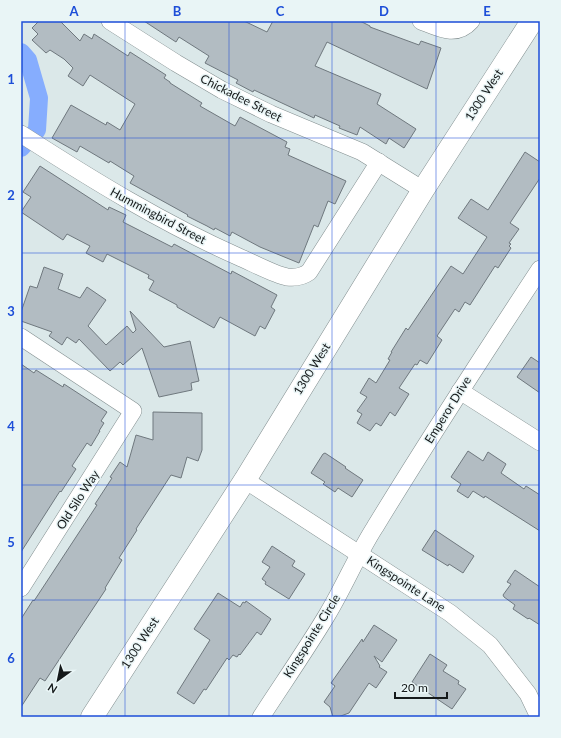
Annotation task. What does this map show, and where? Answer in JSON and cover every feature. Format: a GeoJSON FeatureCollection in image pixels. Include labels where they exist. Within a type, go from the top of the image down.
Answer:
{"type":"FeatureCollection","features":[{"type":"Feature","properties":{"kind":"street","name":"Chickadee Street"},"geometry":{"type":"LineString","coordinates":[[110,21],[222,90],[271,114],[362,152],[422,190]]}},
{"type":"Feature","properties":{"kind":"street"},"geometry":{"type":"LineString","coordinates":[[421,21],[453,31],[460,30],[471,21]]}},
{"type":"Feature","properties":{"kind":"street","name":"1300 West"},"geometry":{"type":"LineString","coordinates":[[92,717],[245,480],[422,190],[532,21]]}},
{"type":"Feature","properties":{"kind":"street","name":"Hummingbird Street"},"geometry":{"type":"LineString","coordinates":[[23,136],[100,185],[149,213],[186,232],[285,277],[303,276],[314,266],[379,162]]}},
{"type":"Feature","properties":{"kind":"street","name":"Emperor Drive"},"geometry":{"type":"LineString","coordinates":[[361,554],[373,529],[460,390],[540,269]]}},
{"type":"Feature","properties":{"kind":"street","name":"Old Silo Way"},"geometry":{"type":"LineString","coordinates":[[21,337],[133,411],[94,475],[21,588]]}},
{"type":"Feature","properties":{"kind":"street"},"geometry":{"type":"LineString","coordinates":[[460,390],[540,442]]}},
{"type":"Feature","properties":{"kind":"street","name":"Kingspointe Lane"},"geometry":{"type":"LineString","coordinates":[[245,480],[450,613],[490,645],[528,694],[539,717]]}},
{"type":"Feature","properties":{"kind":"street","name":"Kingspointe Circle"},"geometry":{"type":"LineString","coordinates":[[261,717],[327,616],[361,554]]}},
{"type":"Feature","properties":{"kind":"building"},"geometry":{"type":"Polygon","coordinates":[[[39,21],[60,21],[80,41],[84,34],[92,39],[94,34],[128,56],[130,52],[166,75],[164,78],[170,83],[202,103],[200,106],[235,126],[240,117],[287,142],[285,147],[290,149],[288,155],[346,181],[335,204],[328,201],[318,227],[314,225],[299,263],[260,247],[232,232],[230,236],[215,228],[214,230],[130,183],[134,176],[110,161],[109,163],[80,146],[77,152],[52,138],[71,105],[106,125],[107,122],[120,130],[135,104],[90,75],[83,86],[68,76],[73,68],[64,59],[50,50],[46,53],[32,40],[38,34],[32,28],[39,21]]]}},
{"type":"Feature","properties":{"kind":"building"},"geometry":{"type":"Polygon","coordinates":[[[144,21],[244,21],[267,32],[273,21],[360,21],[370,27],[419,45],[421,41],[441,48],[427,89],[327,42],[315,66],[381,94],[377,104],[416,129],[404,148],[389,138],[386,144],[360,127],[357,135],[339,128],[340,126],[315,115],[314,118],[254,90],[253,92],[236,83],[238,80],[205,63],[209,56],[179,37],[176,42],[144,21]]]}},
{"type":"Feature","properties":{"kind":"building"},"geometry":{"type":"Polygon","coordinates":[[[525,152],[540,162],[540,178],[510,223],[519,229],[509,243],[511,244],[509,246],[511,248],[498,268],[495,266],[470,305],[465,302],[459,312],[455,309],[437,336],[442,340],[427,364],[420,360],[417,365],[415,364],[399,388],[409,394],[395,416],[390,412],[381,426],[376,423],[370,431],[357,423],[362,414],[357,411],[367,397],[360,393],[369,378],[376,383],[390,360],[388,359],[391,352],[406,328],[408,330],[451,266],[463,274],[487,237],[458,218],[471,199],[488,210],[525,152]]]}},
{"type":"Feature","properties":{"kind":"building"},"geometry":{"type":"Polygon","coordinates":[[[40,166],[108,210],[109,207],[126,215],[123,222],[172,247],[174,244],[231,274],[232,271],[277,295],[271,307],[275,310],[265,329],[260,326],[255,336],[220,317],[214,328],[149,290],[154,281],[148,278],[149,275],[107,254],[103,262],[86,253],[90,246],[67,234],[63,240],[21,212],[31,197],[23,192],[40,166]]]}},
{"type":"Feature","properties":{"kind":"building"},"geometry":{"type":"Polygon","coordinates":[[[44,267],[63,274],[58,289],[80,298],[87,287],[106,300],[88,326],[106,345],[127,326],[133,333],[136,330],[130,311],[164,347],[190,341],[199,381],[191,383],[192,390],[159,397],[142,348],[123,365],[120,362],[110,371],[79,339],[76,343],[67,337],[62,345],[49,336],[52,332],[21,321],[21,312],[30,286],[37,288],[44,267]]]}},
{"type":"Feature","properties":{"kind":"building"},"geometry":{"type":"Polygon","coordinates":[[[531,357],[540,363],[540,393],[517,377],[531,357]]]}},
{"type":"Feature","properties":{"kind":"building"},"geometry":{"type":"Polygon","coordinates":[[[21,364],[34,373],[36,370],[63,387],[64,384],[107,412],[101,421],[104,423],[91,446],[87,443],[72,466],[76,469],[21,552],[21,364]]]}},
{"type":"Feature","properties":{"kind":"building"},"geometry":{"type":"Polygon","coordinates":[[[153,412],[202,413],[202,450],[198,461],[187,457],[181,478],[171,475],[119,558],[122,560],[105,588],[106,589],[45,681],[40,678],[21,707],[21,619],[97,505],[95,504],[112,478],[110,477],[120,462],[127,467],[136,435],[153,440],[153,412]]]}},
{"type":"Feature","properties":{"kind":"building"},"geometry":{"type":"Polygon","coordinates":[[[468,451],[483,461],[488,452],[506,464],[501,473],[524,489],[526,486],[540,495],[540,531],[485,496],[484,498],[473,491],[468,498],[457,491],[461,484],[451,477],[468,451]]]}},
{"type":"Feature","properties":{"kind":"building"},"geometry":{"type":"Polygon","coordinates":[[[325,453],[363,480],[352,497],[338,488],[335,492],[323,484],[325,482],[311,473],[325,453]]]}},
{"type":"Feature","properties":{"kind":"building"},"geometry":{"type":"Polygon","coordinates":[[[435,530],[474,556],[463,573],[449,564],[448,566],[422,550],[435,530]]]}},
{"type":"Feature","properties":{"kind":"building"},"geometry":{"type":"Polygon","coordinates":[[[272,546],[295,561],[292,566],[305,574],[289,599],[265,584],[266,582],[262,579],[270,567],[262,562],[272,546]]]}},
{"type":"Feature","properties":{"kind":"building"},"geometry":{"type":"Polygon","coordinates":[[[515,570],[540,587],[540,625],[513,609],[515,605],[503,595],[511,584],[507,582],[515,570]]]}},
{"type":"Feature","properties":{"kind":"building"},"geometry":{"type":"Polygon","coordinates":[[[218,593],[240,607],[243,602],[245,603],[246,601],[271,619],[261,635],[257,632],[240,655],[239,654],[237,657],[233,655],[229,660],[227,658],[206,690],[204,689],[194,704],[177,693],[210,640],[194,629],[218,593]]]}},
{"type":"Feature","properties":{"kind":"building"},"geometry":{"type":"Polygon","coordinates":[[[374,625],[397,640],[382,662],[374,656],[380,666],[379,667],[387,672],[376,688],[369,683],[349,713],[338,717],[333,717],[330,707],[324,702],[335,686],[331,683],[362,639],[363,642],[374,625]]]}},
{"type":"Feature","properties":{"kind":"building"},"geometry":{"type":"Polygon","coordinates":[[[430,654],[447,665],[443,671],[459,681],[458,684],[466,689],[452,709],[412,682],[430,654]]]}},
{"type":"Feature","properties":{"kind":"waterway"},"geometry":{"type":"LineString","coordinates":[[21,52],[28,60],[39,98],[37,130],[21,148]]}}]}
